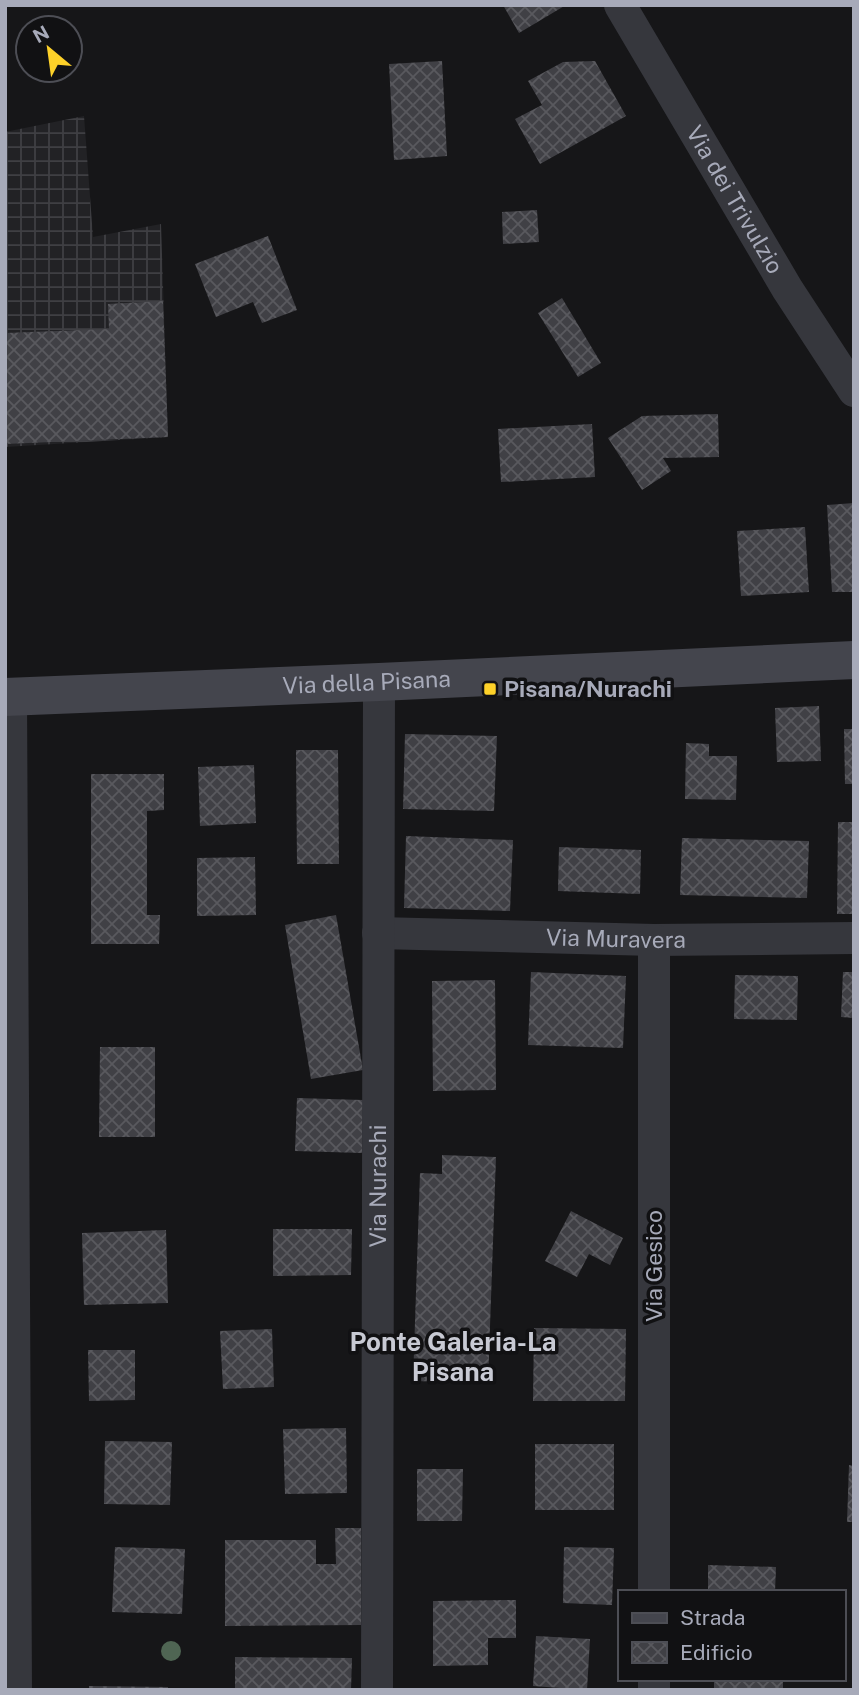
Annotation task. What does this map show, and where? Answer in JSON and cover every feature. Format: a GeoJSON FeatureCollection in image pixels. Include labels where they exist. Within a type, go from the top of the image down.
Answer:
{"type":"FeatureCollection","features":[{"type":"Feature","properties":{"kind":"main road","name":"Via della Pisana"},"geometry":{"type":"LineString","coordinates":[[8,696],[854,660]]}},
{"type":"Feature","properties":{"kind":"street","name":"Via dei Trivulzio"},"geometry":{"type":"LineString","coordinates":[[620,5],[788,290],[854,391]]}},
{"type":"Feature","properties":{"kind":"street","name":"Via Nurachi"},"geometry":{"type":"LineString","coordinates":[[377,1690],[379,682]]}},
{"type":"Feature","properties":{"kind":"street"},"geometry":{"type":"LineString","coordinates":[[8,696],[16,1690]]}},
{"type":"Feature","properties":{"kind":"street","name":"Via Muravera"},"geometry":{"type":"LineString","coordinates":[[378,933],[654,940],[854,938]]}},
{"type":"Feature","properties":{"kind":"street","name":"Via Gesico"},"geometry":{"type":"LineString","coordinates":[[654,940],[654,1590]]}},
{"type":"Feature","properties":{"kind":"shaded area"},"geometry":{"type":"Polygon","coordinates":[[[84,116],[93,237],[161,224],[168,437],[5,447],[5,132],[84,116]]]}},
{"type":"Feature","properties":{"kind":"building"},"geometry":{"type":"Polygon","coordinates":[[[503,5],[566,5],[519,33],[503,5]]]}},
{"type":"Feature","properties":{"kind":"building"},"geometry":{"type":"Polygon","coordinates":[[[442,61],[447,156],[394,160],[389,64],[442,61]]]}},
{"type":"Feature","properties":{"kind":"building"},"geometry":{"type":"Polygon","coordinates":[[[595,61],[626,116],[540,164],[515,119],[542,105],[528,81],[563,62],[595,61]]]}},
{"type":"Feature","properties":{"kind":"building"},"geometry":{"type":"Polygon","coordinates":[[[537,210],[539,242],[503,244],[502,212],[537,210]]]}},
{"type":"Feature","properties":{"kind":"building"},"geometry":{"type":"Polygon","coordinates":[[[268,236],[297,310],[262,323],[253,302],[216,317],[195,264],[268,236]]]}},
{"type":"Feature","properties":{"kind":"building"},"geometry":{"type":"Polygon","coordinates":[[[562,298],[601,363],[578,377],[538,313],[562,298]]]}},
{"type":"Feature","properties":{"kind":"building"},"geometry":{"type":"Polygon","coordinates":[[[163,301],[168,437],[5,444],[5,333],[109,329],[108,304],[163,301]]]}},
{"type":"Feature","properties":{"kind":"building"},"geometry":{"type":"Polygon","coordinates":[[[718,414],[719,457],[663,458],[671,471],[642,490],[608,438],[642,416],[718,414]]]}},
{"type":"Feature","properties":{"kind":"building"},"geometry":{"type":"Polygon","coordinates":[[[592,424],[595,477],[501,482],[498,429],[592,424]]]}},
{"type":"Feature","properties":{"kind":"building"},"geometry":{"type":"Polygon","coordinates":[[[854,503],[854,592],[832,592],[827,505],[854,503]]]}},
{"type":"Feature","properties":{"kind":"building"},"geometry":{"type":"Polygon","coordinates":[[[805,527],[809,592],[741,596],[737,531],[805,527]]]}},
{"type":"Feature","properties":{"kind":"building"},"geometry":{"type":"Polygon","coordinates":[[[819,706],[821,761],[777,762],[775,708],[819,706]]]}},
{"type":"Feature","properties":{"kind":"building"},"geometry":{"type":"Polygon","coordinates":[[[844,729],[854,729],[854,784],[845,784],[844,729]]]}},
{"type":"Feature","properties":{"kind":"building"},"geometry":{"type":"Polygon","coordinates":[[[405,734],[497,736],[494,811],[403,809],[405,734]]]}},
{"type":"Feature","properties":{"kind":"building"},"geometry":{"type":"Polygon","coordinates":[[[686,743],[709,744],[709,756],[737,756],[736,800],[685,799],[686,743]]]}},
{"type":"Feature","properties":{"kind":"building"},"geometry":{"type":"Polygon","coordinates":[[[296,750],[338,750],[339,864],[297,864],[296,750]]]}},
{"type":"Feature","properties":{"kind":"building"},"geometry":{"type":"Polygon","coordinates":[[[254,765],[256,823],[200,826],[198,767],[254,765]]]}},
{"type":"Feature","properties":{"kind":"building"},"geometry":{"type":"Polygon","coordinates":[[[91,774],[164,774],[164,810],[147,811],[147,915],[160,915],[159,944],[91,944],[91,774]]]}},
{"type":"Feature","properties":{"kind":"building"},"geometry":{"type":"Polygon","coordinates":[[[838,822],[854,822],[854,914],[837,914],[838,822]]]}},
{"type":"Feature","properties":{"kind":"building"},"geometry":{"type":"Polygon","coordinates":[[[406,836],[513,840],[510,911],[404,908],[406,836]]]}},
{"type":"Feature","properties":{"kind":"building"},"geometry":{"type":"Polygon","coordinates":[[[682,838],[809,841],[807,898],[680,895],[682,838]]]}},
{"type":"Feature","properties":{"kind":"building"},"geometry":{"type":"Polygon","coordinates":[[[559,847],[641,850],[640,894],[558,891],[559,847]]]}},
{"type":"Feature","properties":{"kind":"building"},"geometry":{"type":"Polygon","coordinates":[[[255,857],[256,915],[197,916],[197,858],[255,857]]]}},
{"type":"Feature","properties":{"kind":"building"},"geometry":{"type":"Polygon","coordinates":[[[336,915],[363,1070],[311,1079],[285,925],[336,915]]]}},
{"type":"Feature","properties":{"kind":"building"},"geometry":{"type":"Polygon","coordinates":[[[531,972],[626,976],[623,1048],[528,1045],[531,972]]]}},
{"type":"Feature","properties":{"kind":"building"},"geometry":{"type":"Polygon","coordinates":[[[843,972],[854,972],[854,1018],[841,1017],[843,972]]]}},
{"type":"Feature","properties":{"kind":"building"},"geometry":{"type":"Polygon","coordinates":[[[735,975],[798,976],[797,1020],[734,1019],[735,975]]]}},
{"type":"Feature","properties":{"kind":"building"},"geometry":{"type":"Polygon","coordinates":[[[495,980],[496,1090],[433,1091],[432,981],[495,980]]]}},
{"type":"Feature","properties":{"kind":"building"},"geometry":{"type":"Polygon","coordinates":[[[100,1047],[155,1047],[155,1137],[99,1137],[100,1047]]]}},
{"type":"Feature","properties":{"kind":"building"},"geometry":{"type":"Polygon","coordinates":[[[297,1098],[363,1100],[362,1153],[295,1151],[297,1098]]]}},
{"type":"Feature","properties":{"kind":"building"},"geometry":{"type":"Polygon","coordinates":[[[442,1155],[496,1157],[488,1383],[413,1381],[420,1173],[442,1174],[442,1155]]]}},
{"type":"Feature","properties":{"kind":"building"},"geometry":{"type":"Polygon","coordinates":[[[571,1211],[623,1238],[610,1265],[589,1254],[577,1277],[545,1261],[571,1211]]]}},
{"type":"Feature","properties":{"kind":"building"},"geometry":{"type":"Polygon","coordinates":[[[273,1229],[352,1229],[351,1275],[273,1276],[273,1229]]]}},
{"type":"Feature","properties":{"kind":"building"},"geometry":{"type":"Polygon","coordinates":[[[166,1230],[168,1303],[84,1305],[82,1233],[166,1230]]]}},
{"type":"Feature","properties":{"kind":"building"},"geometry":{"type":"Polygon","coordinates":[[[534,1328],[626,1329],[625,1401],[533,1401],[534,1328]]]}},
{"type":"Feature","properties":{"kind":"building"},"geometry":{"type":"Polygon","coordinates":[[[272,1329],[274,1387],[223,1389],[220,1331],[272,1329]]]}},
{"type":"Feature","properties":{"kind":"building"},"geometry":{"type":"Polygon","coordinates":[[[88,1350],[135,1350],[135,1400],[89,1401],[88,1350]]]}},
{"type":"Feature","properties":{"kind":"building"},"geometry":{"type":"Polygon","coordinates":[[[346,1428],[347,1493],[285,1494],[283,1429],[346,1428]]]}},
{"type":"Feature","properties":{"kind":"building"},"geometry":{"type":"Polygon","coordinates":[[[105,1441],[172,1442],[170,1505],[104,1504],[105,1441]]]}},
{"type":"Feature","properties":{"kind":"building"},"geometry":{"type":"Polygon","coordinates":[[[535,1444],[614,1444],[614,1510],[535,1510],[535,1444]]]}},
{"type":"Feature","properties":{"kind":"building"},"geometry":{"type":"Polygon","coordinates":[[[849,1465],[854,1466],[854,1522],[847,1522],[849,1465]]]}},
{"type":"Feature","properties":{"kind":"building"},"geometry":{"type":"Polygon","coordinates":[[[417,1469],[463,1469],[462,1521],[417,1521],[417,1469]]]}},
{"type":"Feature","properties":{"kind":"building"},"geometry":{"type":"Polygon","coordinates":[[[335,1528],[361,1528],[361,1625],[225,1626],[225,1540],[316,1540],[316,1564],[336,1564],[335,1528]]]}},
{"type":"Feature","properties":{"kind":"building"},"geometry":{"type":"Polygon","coordinates":[[[115,1547],[185,1549],[182,1614],[112,1612],[115,1547]]]}},
{"type":"Feature","properties":{"kind":"building"},"geometry":{"type":"Polygon","coordinates":[[[564,1547],[614,1548],[612,1605],[563,1603],[564,1547]]]}},
{"type":"Feature","properties":{"kind":"building"},"geometry":{"type":"Polygon","coordinates":[[[708,1565],[776,1567],[775,1590],[708,1590],[708,1565]]]}},
{"type":"Feature","properties":{"kind":"building"},"geometry":{"type":"Polygon","coordinates":[[[516,1600],[516,1638],[488,1638],[488,1665],[433,1666],[433,1601],[516,1600]]]}},
{"type":"Feature","properties":{"kind":"building"},"geometry":{"type":"Polygon","coordinates":[[[536,1636],[590,1639],[587,1690],[533,1686],[536,1636]]]}},
{"type":"Feature","properties":{"kind":"building"},"geometry":{"type":"Polygon","coordinates":[[[235,1657],[352,1658],[351,1690],[235,1690],[235,1657]]]}},
{"type":"Feature","properties":{"kind":"building"},"geometry":{"type":"Polygon","coordinates":[[[714,1681],[783,1681],[783,1690],[714,1690],[714,1681]]]}},
{"type":"Feature","properties":{"kind":"building"},"geometry":{"type":"Polygon","coordinates":[[[89,1686],[168,1687],[168,1690],[89,1690],[89,1686]]]}},
{"type":"Feature","properties":{"kind":"place","name":"Pisana/Nurachi"},"geometry":{"type":"Point","coordinates":[490,689]}},
{"type":"Feature","properties":{"kind":"district","name":"Ponte Galeria-La Pisana"},"geometry":{"type":"Point","coordinates":[453,1357]}}]}
